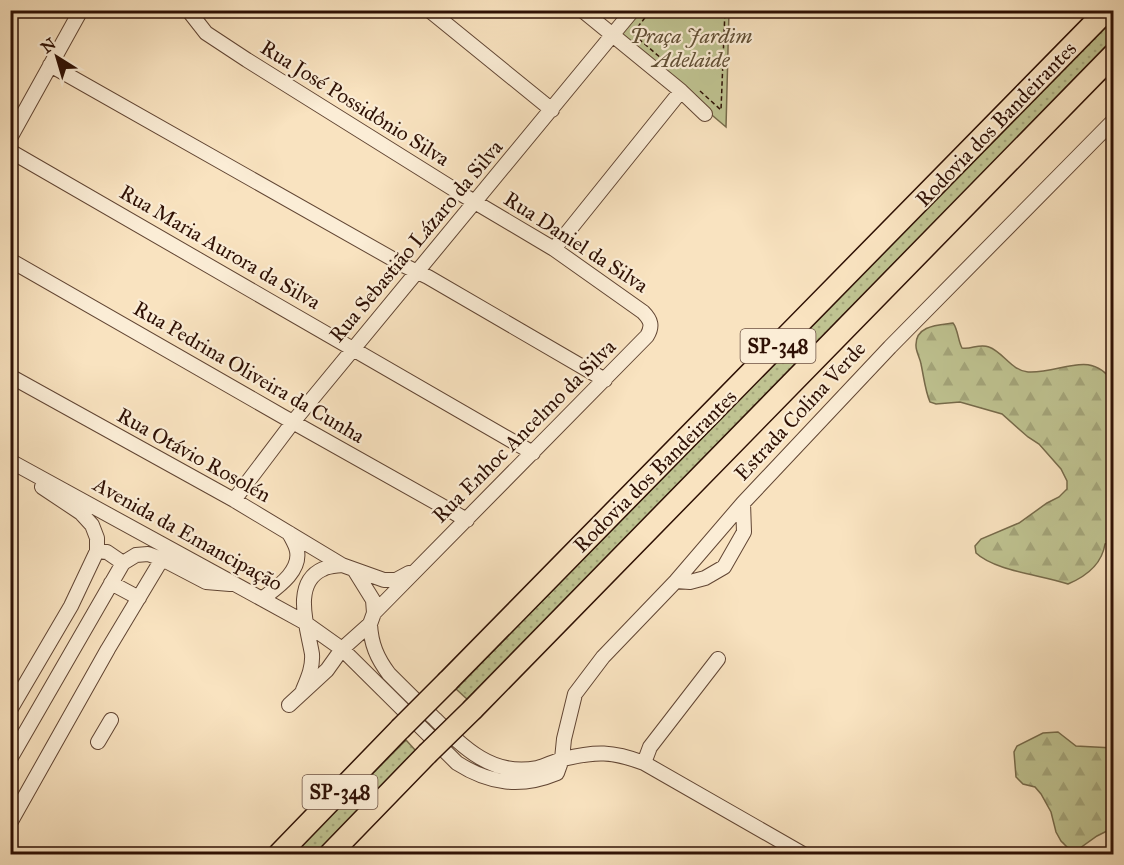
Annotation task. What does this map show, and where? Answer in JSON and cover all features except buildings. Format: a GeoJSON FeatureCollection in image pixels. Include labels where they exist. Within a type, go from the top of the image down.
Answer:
{"type":"FeatureCollection","features":[{"type":"Feature","properties":{"kind":"highway","name":"Rodovia dos Bandeirantes"},"geometry":{"type":"LineString","coordinates":[[279,855],[1107,10]]}},
{"type":"Feature","properties":{"kind":"highway","name":"Rodovia dos Bandeirantes"},"geometry":{"type":"LineString","coordinates":[[330,855],[1113,54]]}},
{"type":"Feature","properties":{"kind":"street"},"geometry":{"type":"LineString","coordinates":[[10,138],[81,10]]}},
{"type":"Feature","properties":{"kind":"street"},"geometry":{"type":"LineString","coordinates":[[429,10],[552,110]]}},
{"type":"Feature","properties":{"kind":"street"},"geometry":{"type":"LineString","coordinates":[[582,10],[612,36],[688,89],[705,114]]}},
{"type":"Feature","properties":{"kind":"street","name":"Rua Sebastião Lázaro da Silva"},"geometry":{"type":"LineString","coordinates":[[234,500],[294,422],[633,10]]}},
{"type":"Feature","properties":{"kind":"street","name":"Rua José Possidônio Silva"},"geometry":{"type":"LineString","coordinates":[[190,11],[206,33],[476,202]]}},
{"type":"Feature","properties":{"kind":"street"},"geometry":{"type":"LineString","coordinates":[[50,65],[605,380]]}},
{"type":"Feature","properties":{"kind":"street"},"geometry":{"type":"LineString","coordinates":[[554,249],[688,89]]}},
{"type":"Feature","properties":{"kind":"street","name":"Estrada Colina Verde"},"geometry":{"type":"LineString","coordinates":[[562,759],[564,739],[575,694],[603,657],[676,581],[743,503],[890,347],[1113,120]]}},
{"type":"Feature","properties":{"kind":"street","name":"Rua Maria Aurora da Silva"},"geometry":{"type":"LineString","coordinates":[[10,152],[533,453]]}},
{"type":"Feature","properties":{"kind":"street","name":"Rua Daniel da Silva"},"geometry":{"type":"LineString","coordinates":[[476,202],[554,249],[644,312],[650,319]]}},
{"type":"Feature","properties":{"kind":"street","name":"Rua Pedrina Oliveira da Cunha"},"geometry":{"type":"LineString","coordinates":[[10,260],[466,520]]}},
{"type":"Feature","properties":{"kind":"street","name":"Rua Enhoc Ancelmo da Silva"},"geometry":{"type":"LineString","coordinates":[[372,618],[418,568],[647,336],[651,329],[650,319]]}},
{"type":"Feature","properties":{"kind":"street","name":"Rua Otávio Rosolén"},"geometry":{"type":"LineString","coordinates":[[10,376],[234,500],[355,571]]}},
{"type":"Feature","properties":{"kind":"street"},"geometry":{"type":"LineString","coordinates":[[10,710],[71,606],[97,551],[97,538],[92,525],[81,513],[33,482],[12,462]]}},
{"type":"Feature","properties":{"kind":"street","name":"Avenida da Emancipação"},"geometry":{"type":"LineString","coordinates":[[12,462],[304,622],[342,649]]}},
{"type":"Feature","properties":{"kind":"street"},"geometry":{"type":"LineString","coordinates":[[676,581],[690,582],[705,578],[724,567],[744,532],[743,503]]}},
{"type":"Feature","properties":{"kind":"street"},"geometry":{"type":"LineString","coordinates":[[262,599],[281,584],[295,567],[297,552],[289,533]]}},
{"type":"Feature","properties":{"kind":"street"},"geometry":{"type":"LineString","coordinates":[[97,551],[107,552],[123,563]]}},
{"type":"Feature","properties":{"kind":"street"},"geometry":{"type":"LineString","coordinates":[[10,759],[123,563],[136,555],[148,555],[162,559],[206,582],[235,584]]}},
{"type":"Feature","properties":{"kind":"street"},"geometry":{"type":"LineString","coordinates":[[10,824],[162,559]]}},
{"type":"Feature","properties":{"kind":"street"},"geometry":{"type":"LineString","coordinates":[[302,692],[311,672],[312,655],[304,622],[304,604],[309,582],[324,568],[342,565]]}},
{"type":"Feature","properties":{"kind":"street","name":"Rua Enhoc Ancelmo da Silva"},"geometry":{"type":"LineString","coordinates":[[355,571],[384,580],[396,580],[418,568]]}},
{"type":"Feature","properties":{"kind":"street"},"geometry":{"type":"LineString","coordinates":[[355,571],[369,592],[372,618],[370,641],[381,663],[389,674],[465,749],[489,763],[514,770],[539,768],[562,759],[604,752],[644,763],[803,855]]}},
{"type":"Feature","properties":{"kind":"street"},"geometry":{"type":"LineString","coordinates":[[111,583],[139,598]]}},
{"type":"Feature","properties":{"kind":"street"},"geometry":{"type":"LineString","coordinates":[[289,705],[327,670],[342,649],[372,618]]}},
{"type":"Feature","properties":{"kind":"street"},"geometry":{"type":"LineString","coordinates":[[342,649],[457,763],[466,769],[494,779],[538,781],[557,773],[562,759]]}},
{"type":"Feature","properties":{"kind":"street"},"geometry":{"type":"LineString","coordinates":[[644,763],[650,747],[718,659]]}},
{"type":"Feature","properties":{"kind":"street"},"geometry":{"type":"LineString","coordinates":[[98,742],[111,720]]}},
{"type":"Feature","properties":{"kind":"path"},"geometry":{"type":"LineString","coordinates":[[651,10],[633,34],[668,64]]}},
{"type":"Feature","properties":{"kind":"path"},"geometry":{"type":"LineString","coordinates":[[688,89],[721,110],[725,10]]}},
{"type":"Feature","properties":{"kind":"green space","name":"Praça Jardim Adelaide"},"geometry":{"type":"Polygon","coordinates":[[[639,11],[729,11],[726,127],[622,39],[622,32],[639,11]]]}},
{"type":"Feature","properties":{"kind":"green space"},"geometry":{"type":"Polygon","coordinates":[[[1113,17],[1113,41],[468,700],[456,689],[1113,17]]]}},
{"type":"Feature","properties":{"kind":"green space"},"geometry":{"type":"Polygon","coordinates":[[[953,323],[962,348],[989,347],[1022,371],[1040,372],[1085,364],[1095,366],[1113,382],[1113,544],[1110,542],[1105,544],[1101,558],[1092,569],[1068,584],[995,564],[976,553],[975,546],[981,539],[1019,523],[1059,497],[1067,489],[1067,481],[1061,469],[1039,444],[1002,414],[960,402],[936,404],[930,402],[916,346],[917,339],[919,334],[929,327],[953,323]]]}},
{"type":"Feature","properties":{"kind":"green space"},"geometry":{"type":"Polygon","coordinates":[[[1058,732],[1076,746],[1113,748],[1113,828],[1080,848],[1068,848],[1061,841],[1051,812],[1041,794],[1035,787],[1023,784],[1016,777],[1014,752],[1017,746],[1043,733],[1058,732]]]}},
{"type":"Feature","properties":{"kind":"green space"},"geometry":{"type":"Polygon","coordinates":[[[406,740],[416,751],[315,854],[292,854],[406,740]]]}}]}
